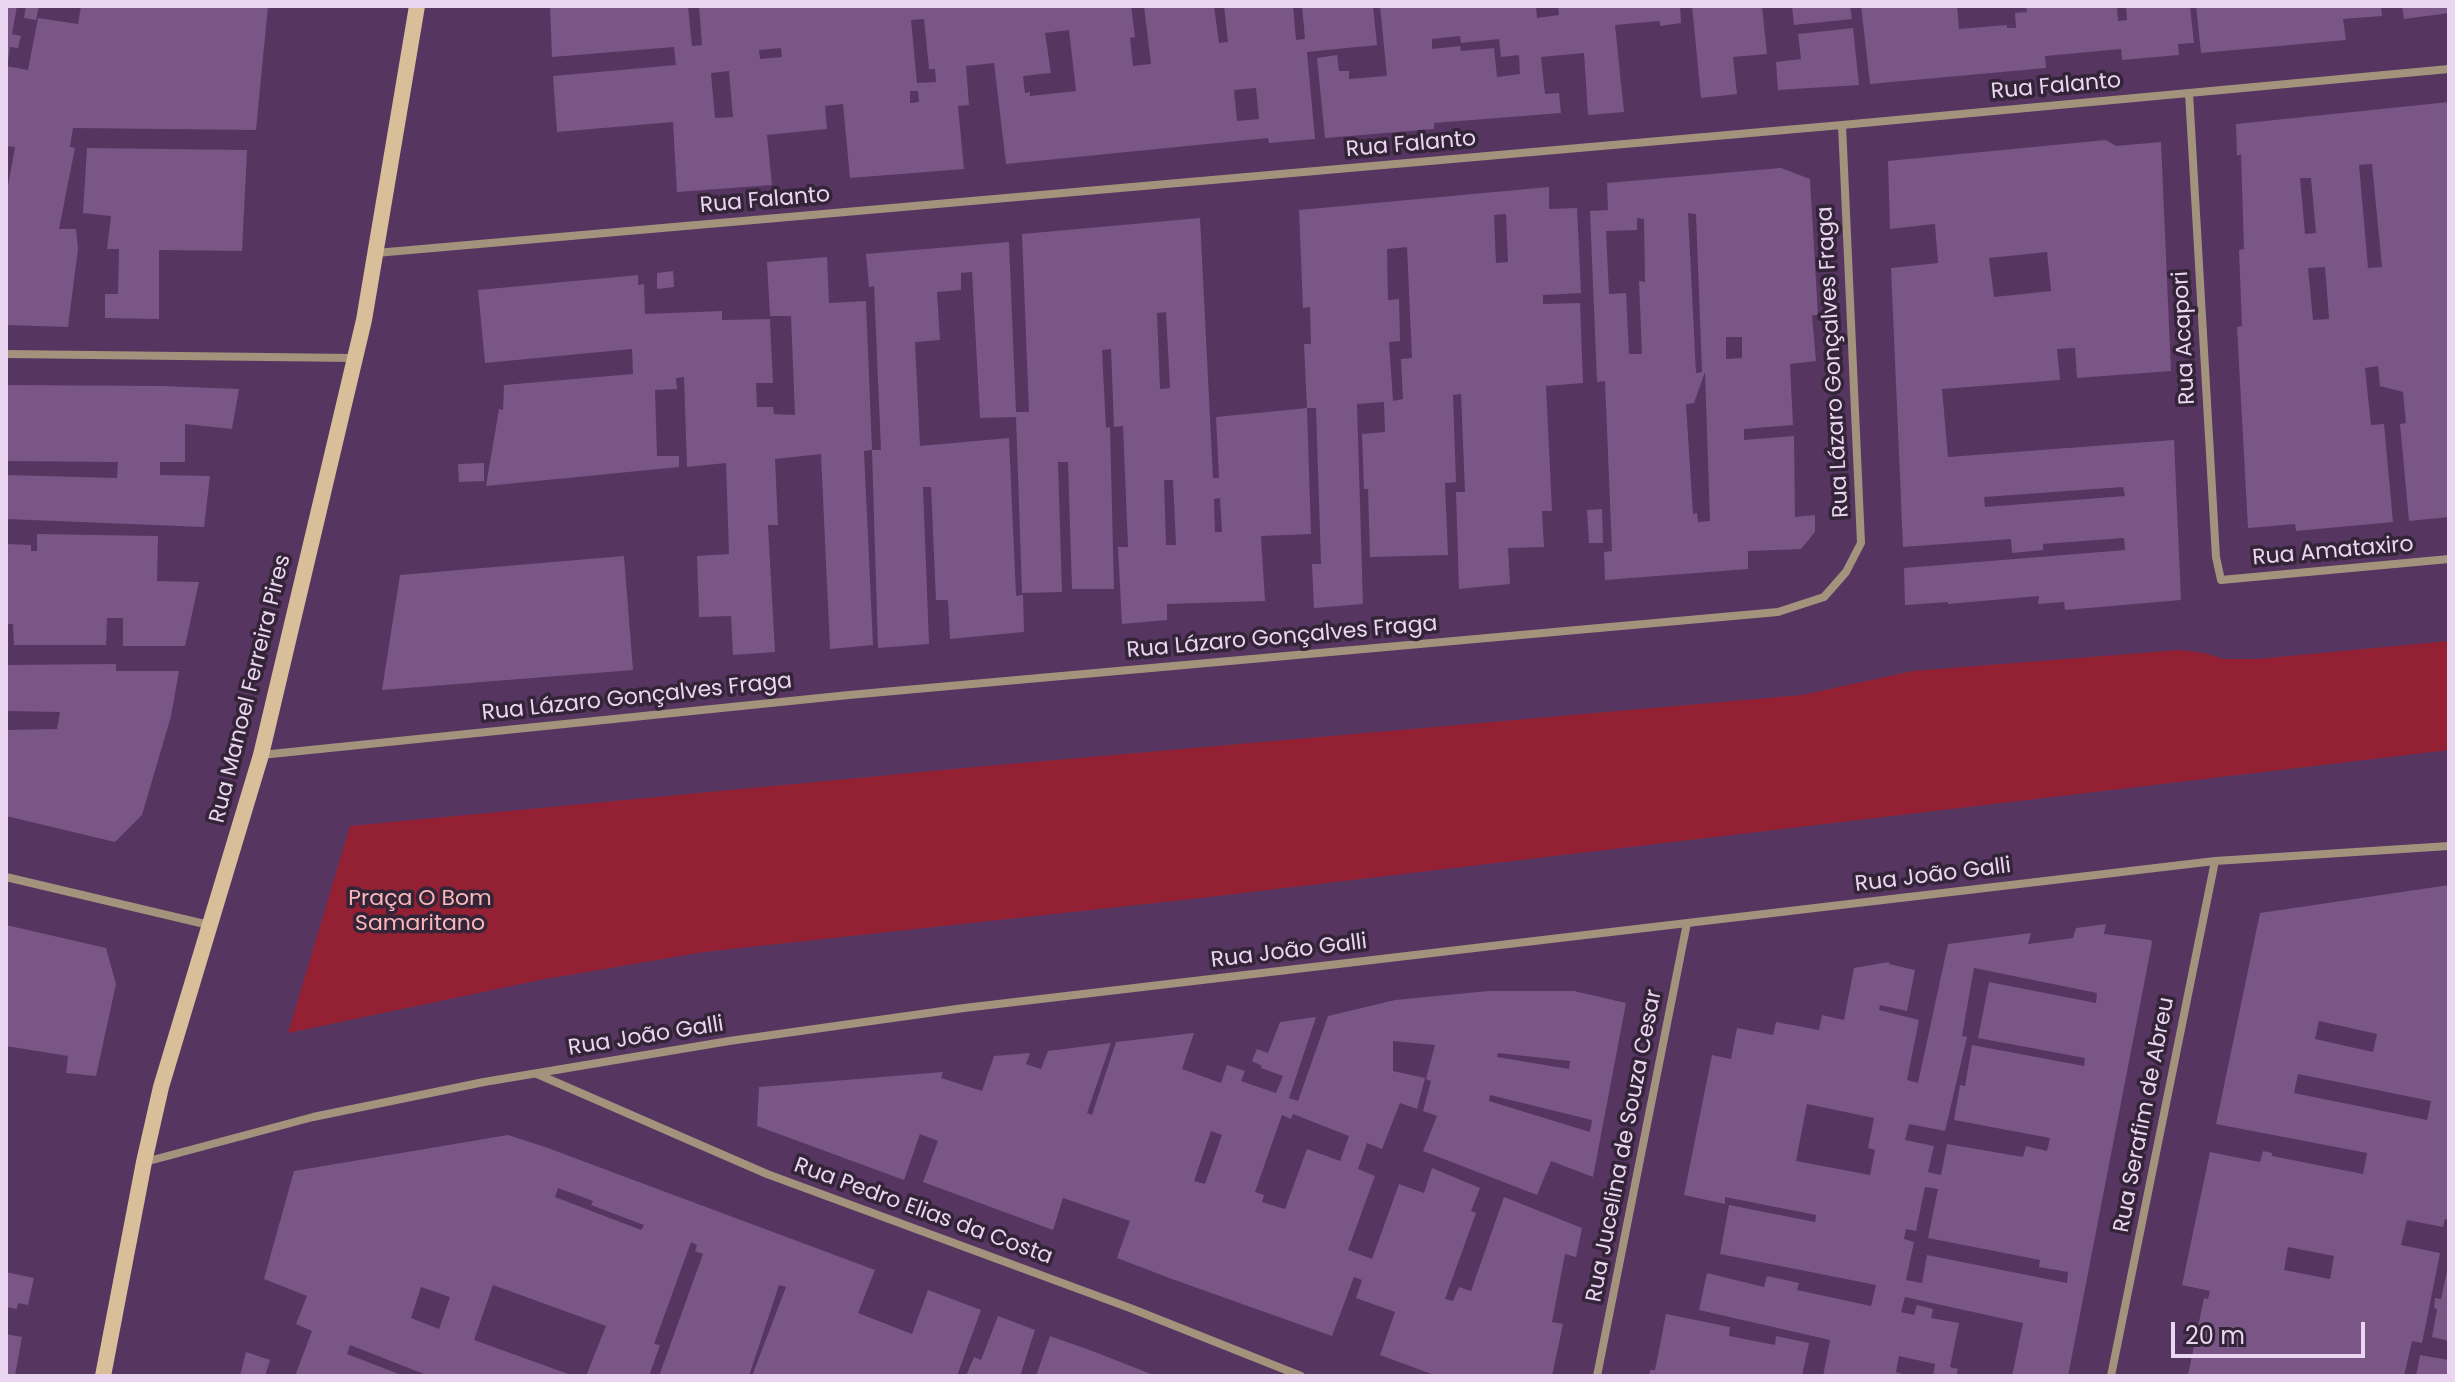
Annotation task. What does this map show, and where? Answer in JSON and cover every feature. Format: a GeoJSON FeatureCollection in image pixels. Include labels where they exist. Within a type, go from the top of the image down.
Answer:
{"type":"FeatureCollection","features":[{"type":"Feature","properties":{"kind":"street","name":"Rua Manoel Ferreira Pires"},"geometry":{"type":"LineString","coordinates":[[103,1376],[161,1087],[261,755],[364,320],[417,6]]}},
{"type":"Feature","properties":{"kind":"street","name":"Rua Falanto"},"geometry":{"type":"LineString","coordinates":[[375,253],[2449,69]]}},
{"type":"Feature","properties":{"kind":"street","name":"Rua Acapori"},"geometry":{"type":"LineString","coordinates":[[2189,93],[2216,557],[2221,580]]}},
{"type":"Feature","properties":{"kind":"street","name":"Rua Lázaro Gonçalves Fraga"},"geometry":{"type":"LineString","coordinates":[[261,755],[880,692],[1778,612],[1824,597],[1846,572],[1861,543],[1842,125]]}},
{"type":"Feature","properties":{"kind":"street"},"geometry":{"type":"LineString","coordinates":[[6,354],[354,358]]}},
{"type":"Feature","properties":{"kind":"street","name":"Rua Amataxiro"},"geometry":{"type":"LineString","coordinates":[[2221,580],[2449,559]]}},
{"type":"Feature","properties":{"kind":"street","name":"Rua João Galli"},"geometry":{"type":"LineString","coordinates":[[144,1162],[313,1117],[536,1073],[729,1041],[964,1008],[2215,861],[2449,846]]}},
{"type":"Feature","properties":{"kind":"street","name":"Rua Serafim de Abreu"},"geometry":{"type":"LineString","coordinates":[[2111,1376],[2215,861]]}},
{"type":"Feature","properties":{"kind":"street"},"geometry":{"type":"LineString","coordinates":[[6,877],[210,925]]}},
{"type":"Feature","properties":{"kind":"street","name":"Rua Jucelina de Souza Cesar"},"geometry":{"type":"LineString","coordinates":[[1597,1376],[1687,923]]}},
{"type":"Feature","properties":{"kind":"street","name":"Rua Pedro Elias da Costa"},"geometry":{"type":"LineString","coordinates":[[536,1073],[767,1174],[1130,1308],[1301,1376]]}},
{"type":"Feature","properties":{"kind":"green space","name":"Praça O Bom Samaritano"},"geometry":{"type":"Polygon","coordinates":[[[2449,641],[2449,750],[1192,899],[704,952],[540,980],[288,1033],[350,826],[964,768],[1802,695],[1913,671],[2180,650],[2224,659],[2257,659],[2449,641]]]}},
{"type":"Feature","properties":{"kind":"building"},"geometry":{"type":"Polygon","coordinates":[[[6,6],[17,6],[12,34],[21,36],[18,48],[10,47],[8,62],[6,6]]]}},
{"type":"Feature","properties":{"kind":"building"},"geometry":{"type":"Polygon","coordinates":[[[26,6],[39,6],[36,20],[24,18],[26,6]]]}},
{"type":"Feature","properties":{"kind":"building"},"geometry":{"type":"Polygon","coordinates":[[[81,6],[268,6],[256,130],[73,128],[70,147],[75,148],[59,229],[76,229],[78,249],[68,327],[6,325],[6,197],[15,147],[6,146],[6,66],[28,70],[38,18],[78,24],[81,6]]]}},
{"type":"Feature","properties":{"kind":"building"},"geometry":{"type":"Polygon","coordinates":[[[550,6],[688,6],[692,46],[702,45],[699,6],[1131,6],[1135,37],[1130,38],[1133,66],[1151,64],[1144,6],[1214,6],[1219,43],[1228,42],[1224,6],[1293,6],[1296,40],[1305,39],[1302,6],[1373,6],[1377,45],[1307,52],[1315,139],[1269,143],[1268,138],[1006,164],[994,63],[966,66],[969,105],[958,106],[964,169],[850,178],[843,104],[825,106],[827,129],[767,135],[772,185],[677,192],[673,122],[557,132],[553,76],[676,65],[674,47],[552,57],[550,6]],[[924,19],[911,20],[917,83],[936,82],[935,69],[929,69],[924,19]],[[1069,30],[1045,33],[1051,73],[1023,76],[1025,93],[1030,92],[1030,96],[1076,91],[1069,30]],[[781,48],[759,50],[760,59],[782,57],[781,48]],[[729,71],[711,73],[715,118],[733,117],[729,71]],[[1256,88],[1234,90],[1237,121],[1259,119],[1256,88]],[[910,91],[910,103],[919,102],[918,91],[910,91]]]}},
{"type":"Feature","properties":{"kind":"building"},"geometry":{"type":"Polygon","coordinates":[[[1380,6],[1536,6],[1537,18],[1559,15],[1558,6],[1680,6],[1681,23],[1660,26],[1660,21],[1615,25],[1624,112],[1588,115],[1584,53],[1541,57],[1545,94],[1559,93],[1561,113],[1434,123],[1434,129],[1325,138],[1317,58],[1337,55],[1339,71],[1349,71],[1349,79],[1387,76],[1380,6]],[[1460,36],[1432,39],[1432,49],[1460,46],[1461,51],[1494,48],[1497,77],[1520,74],[1519,55],[1501,57],[1499,39],[1461,43],[1460,36]]]}},
{"type":"Feature","properties":{"kind":"building"},"geometry":{"type":"Polygon","coordinates":[[[1692,6],[1762,6],[1767,54],[1733,57],[1737,94],[1701,98],[1692,6]]]}},
{"type":"Feature","properties":{"kind":"building"},"geometry":{"type":"Polygon","coordinates":[[[1792,6],[1850,6],[1852,19],[1794,25],[1792,6]]]}},
{"type":"Feature","properties":{"kind":"building"},"geometry":{"type":"Polygon","coordinates":[[[1861,6],[1957,6],[1959,29],[2007,25],[2007,28],[2016,28],[2015,13],[2027,12],[2026,6],[2117,6],[2118,21],[2127,20],[2126,6],[2190,6],[2194,43],[2178,44],[2179,55],[2122,60],[2121,49],[2045,56],[2046,68],[1870,84],[1861,6]]]}},
{"type":"Feature","properties":{"kind":"building"},"geometry":{"type":"Polygon","coordinates":[[[2196,6],[2381,6],[2382,16],[2343,19],[2346,40],[2201,53],[2196,6]]]}},
{"type":"Feature","properties":{"kind":"building"},"geometry":{"type":"Polygon","coordinates":[[[2402,6],[2449,6],[2449,13],[2404,19],[2402,6]]]}},
{"type":"Feature","properties":{"kind":"building"},"geometry":{"type":"Polygon","coordinates":[[[1853,28],[1859,85],[1778,90],[1776,62],[1801,59],[1798,34],[1853,28]]]}},
{"type":"Feature","properties":{"kind":"building"},"geometry":{"type":"Polygon","coordinates":[[[2449,102],[2449,517],[2409,521],[2400,424],[2406,423],[2403,392],[2380,386],[2378,366],[2365,368],[2371,425],[2384,424],[2393,522],[2296,531],[2295,524],[2248,528],[2237,327],[2242,326],[2239,250],[2244,249],[2241,154],[2237,156],[2236,124],[2449,102]],[[2372,164],[2359,165],[2368,268],[2382,267],[2372,164]],[[2300,178],[2305,234],[2316,233],[2311,178],[2300,178]],[[2325,267],[2308,268],[2313,320],[2329,319],[2325,267]]]}},
{"type":"Feature","properties":{"kind":"building"},"geometry":{"type":"Polygon","coordinates":[[[2106,140],[2116,146],[2161,142],[2171,371],[2077,378],[2075,348],[2057,349],[2060,380],[1942,389],[1948,457],[2174,440],[2181,600],[2065,610],[2064,602],[2038,604],[2039,596],[1905,605],[1904,568],[2125,550],[2124,538],[2043,544],[2043,550],[2012,553],[2011,539],[1903,547],[1891,268],[1938,263],[1935,224],[1890,229],[1888,161],[2106,140]],[[2047,252],[1989,258],[1994,297],[2051,291],[2047,252]],[[2123,487],[1984,497],[1985,507],[2125,496],[2123,487]]]}},
{"type":"Feature","properties":{"kind":"building"},"geometry":{"type":"Polygon","coordinates":[[[87,148],[247,150],[242,251],[159,250],[159,319],[105,318],[105,294],[118,294],[119,249],[107,249],[111,216],[83,213],[87,148]]]}},
{"type":"Feature","properties":{"kind":"building"},"geometry":{"type":"Polygon","coordinates":[[[1781,168],[1810,179],[1818,315],[1812,315],[1816,361],[1790,364],[1793,425],[1744,429],[1744,440],[1794,436],[1795,517],[1815,515],[1815,532],[1801,549],[1748,551],[1748,569],[1605,580],[1604,552],[1612,551],[1605,381],[1597,382],[1590,211],[1608,210],[1607,183],[1781,168]],[[1688,213],[1696,373],[1702,372],[1696,214],[1688,213]],[[1637,218],[1637,230],[1606,231],[1609,294],[1626,293],[1629,354],[1642,354],[1639,281],[1645,282],[1644,219],[1637,218]],[[1726,337],[1726,359],[1742,358],[1742,337],[1726,337]],[[1705,372],[1694,403],[1686,404],[1693,514],[1697,513],[1698,522],[1710,521],[1705,372]]]}},
{"type":"Feature","properties":{"kind":"building"},"geometry":{"type":"Polygon","coordinates":[[[1549,187],[1549,209],[1577,208],[1581,293],[1543,295],[1543,304],[1580,303],[1583,383],[1546,386],[1552,511],[1542,511],[1544,547],[1508,548],[1510,584],[1459,589],[1456,492],[1465,492],[1461,394],[1453,395],[1456,482],[1445,483],[1448,555],[1370,557],[1368,489],[1364,489],[1362,434],[1385,432],[1384,402],[1357,404],[1363,604],[1314,608],[1312,564],[1321,564],[1316,408],[1307,408],[1304,344],[1311,344],[1310,307],[1303,308],[1299,210],[1549,187]],[[1506,214],[1494,215],[1496,263],[1508,262],[1506,214]],[[1407,247],[1387,249],[1388,300],[1399,299],[1400,341],[1389,342],[1393,401],[1403,399],[1401,359],[1412,358],[1407,247]]]}},
{"type":"Feature","properties":{"kind":"building"},"geometry":{"type":"Polygon","coordinates":[[[1200,218],[1213,478],[1219,478],[1216,417],[1307,408],[1311,534],[1261,536],[1265,601],[1167,604],[1167,620],[1122,624],[1118,547],[1128,547],[1123,426],[1114,427],[1111,349],[1102,350],[1106,428],[1110,427],[1114,589],[1072,589],[1068,462],[1058,462],[1062,592],[1022,593],[1016,417],[980,418],[972,272],[961,273],[961,290],[937,292],[940,340],[915,342],[920,446],[1009,438],[1016,596],[1023,595],[1024,632],[950,639],[948,600],[936,600],[931,487],[923,487],[929,644],[878,648],[872,450],[881,450],[874,286],[869,287],[866,254],[1009,242],[1016,412],[1029,412],[1022,234],[1200,218]],[[1166,312],[1157,313],[1160,389],[1170,388],[1166,312]],[[1164,480],[1166,545],[1176,545],[1173,480],[1164,480]],[[1220,498],[1214,499],[1215,532],[1222,532],[1220,498]]]}},
{"type":"Feature","properties":{"kind":"building"},"geometry":{"type":"Polygon","coordinates":[[[827,257],[829,303],[866,301],[872,450],[864,451],[873,645],[830,649],[821,454],[775,459],[778,525],[768,525],[775,652],[733,655],[731,616],[699,617],[697,556],[729,554],[726,463],[687,467],[684,377],[676,378],[677,389],[655,390],[657,456],[679,456],[679,467],[486,486],[499,409],[503,410],[504,385],[633,374],[632,349],[485,363],[478,290],[638,275],[638,285],[644,284],[645,314],[722,311],[722,320],[770,319],[773,383],[756,383],[757,407],[773,407],[774,414],[795,415],[791,316],[770,316],[767,262],[827,257]]]}},
{"type":"Feature","properties":{"kind":"building"},"geometry":{"type":"Polygon","coordinates":[[[673,271],[674,287],[657,289],[657,273],[673,271]]]}},
{"type":"Feature","properties":{"kind":"building"},"geometry":{"type":"Polygon","coordinates":[[[6,385],[239,389],[232,429],[185,424],[185,462],[160,462],[160,475],[210,476],[204,527],[6,519],[6,475],[117,478],[118,462],[6,461],[6,385]]]}},
{"type":"Feature","properties":{"kind":"building"},"geometry":{"type":"Polygon","coordinates":[[[484,463],[484,481],[459,482],[458,464],[484,463]]]}},
{"type":"Feature","properties":{"kind":"building"},"geometry":{"type":"Polygon","coordinates":[[[1602,509],[1603,543],[1589,543],[1587,510],[1602,509]]]}},
{"type":"Feature","properties":{"kind":"building"},"geometry":{"type":"Polygon","coordinates":[[[37,534],[158,536],[157,581],[199,582],[185,646],[123,646],[123,618],[107,618],[106,645],[14,645],[13,624],[6,624],[6,544],[31,545],[31,551],[37,551],[37,534]]]}},
{"type":"Feature","properties":{"kind":"building"},"geometry":{"type":"Polygon","coordinates":[[[624,556],[633,670],[382,690],[400,575],[624,556]]]}},
{"type":"Feature","properties":{"kind":"building"},"geometry":{"type":"Polygon","coordinates":[[[116,664],[116,671],[179,671],[171,716],[142,815],[115,842],[6,816],[6,730],[57,729],[60,712],[6,711],[6,665],[116,664]]]}},
{"type":"Feature","properties":{"kind":"building"},"geometry":{"type":"Polygon","coordinates":[[[2449,885],[2449,1220],[2445,1219],[2443,1227],[2407,1220],[2401,1245],[2440,1253],[2422,1343],[2412,1341],[2404,1376],[2188,1375],[2204,1298],[2208,1299],[2210,1291],[2182,1285],[2210,1152],[2260,1162],[2263,1151],[2272,1153],[2272,1156],[2363,1174],[2367,1153],[2216,1124],[2260,913],[2449,885]],[[2319,1021],[2315,1039],[2373,1052],[2377,1034],[2319,1021]],[[2298,1074],[2294,1093],[2427,1120],[2431,1101],[2298,1074]],[[2288,1247],[2284,1270],[2330,1279],[2334,1256],[2288,1247]]]}},
{"type":"Feature","properties":{"kind":"building"},"geometry":{"type":"Polygon","coordinates":[[[2106,924],[2104,934],[2151,940],[2152,943],[2068,1376],[2012,1376],[2023,1323],[1905,1297],[1901,1312],[1914,1315],[1917,1305],[1933,1309],[1931,1318],[1959,1323],[1950,1367],[1958,1369],[1956,1376],[1933,1376],[1935,1364],[1899,1356],[1896,1372],[1908,1376],[1823,1376],[1830,1340],[1699,1310],[1707,1273],[1764,1287],[1767,1276],[1799,1283],[1797,1290],[1871,1306],[1876,1285],[1720,1254],[1729,1205],[1815,1222],[1816,1215],[1725,1197],[1725,1204],[1684,1195],[1712,1055],[1731,1059],[1737,1028],[1773,1035],[1776,1022],[1819,1030],[1822,1015],[1844,1020],[1854,968],[1889,962],[1915,970],[1907,1011],[1880,1005],[1879,1010],[1919,1020],[1907,1080],[1918,1083],[1948,944],[2031,933],[2028,944],[2073,938],[2076,928],[2106,924]],[[1974,968],[1962,1036],[1967,1037],[1945,1131],[1909,1124],[1905,1140],[1934,1146],[1928,1172],[1941,1175],[1947,1144],[2023,1157],[2026,1146],[2047,1151],[2050,1138],[1954,1120],[1960,1085],[1965,1086],[1972,1045],[2084,1066],[2085,1058],[1978,1038],[1989,982],[2096,1003],[2097,993],[1974,968]],[[1807,1104],[1796,1161],[1870,1175],[1875,1150],[1868,1148],[1874,1118],[1807,1104]],[[1925,1187],[1916,1231],[1906,1229],[1904,1239],[1914,1242],[1906,1280],[1922,1283],[1927,1255],[2067,1283],[2068,1272],[2039,1267],[2040,1260],[1928,1238],[1938,1189],[1925,1187]]]}},
{"type":"Feature","properties":{"kind":"building"},"geometry":{"type":"Polygon","coordinates":[[[6,925],[106,948],[116,984],[96,1076],[66,1073],[68,1056],[6,1046],[6,925]]]}},
{"type":"Feature","properties":{"kind":"building"},"geometry":{"type":"Polygon","coordinates":[[[1489,991],[1574,991],[1626,1003],[1593,1177],[1551,1161],[1537,1195],[1423,1151],[1437,1116],[1423,1111],[1431,1081],[1426,1079],[1435,1045],[1393,1041],[1393,1071],[1425,1078],[1417,1109],[1400,1103],[1382,1149],[1367,1143],[1358,1169],[1375,1176],[1348,1250],[1372,1259],[1399,1184],[1424,1193],[1432,1168],[1480,1188],[1471,1211],[1476,1213],[1445,1299],[1453,1301],[1459,1287],[1471,1291],[1504,1197],[1582,1228],[1576,1257],[1565,1254],[1552,1322],[1563,1324],[1552,1376],[1437,1376],[1380,1355],[1395,1312],[1356,1298],[1362,1280],[1354,1277],[1332,1336],[1117,1258],[1130,1221],[1063,1198],[1053,1230],[923,1182],[938,1141],[920,1134],[904,1180],[757,1126],[759,1087],[943,1072],[941,1078],[982,1091],[994,1056],[1030,1053],[1026,1064],[1041,1069],[1048,1051],[1111,1043],[1087,1113],[1092,1115],[1116,1042],[1194,1033],[1182,1069],[1221,1083],[1227,1065],[1245,1071],[1241,1081],[1276,1093],[1283,1076],[1252,1061],[1257,1049],[1268,1053],[1280,1022],[1316,1017],[1289,1098],[1298,1101],[1328,1016],[1395,1000],[1489,991]],[[1498,1053],[1497,1057],[1569,1069],[1570,1061],[1498,1053]],[[1490,1095],[1489,1101],[1590,1132],[1592,1120],[1490,1095]],[[1293,1114],[1291,1119],[1282,1115],[1255,1192],[1264,1195],[1262,1202],[1285,1209],[1307,1149],[1340,1161],[1349,1136],[1293,1114]],[[1211,1131],[1194,1181],[1205,1184],[1222,1135],[1211,1131]]]}},
{"type":"Feature","properties":{"kind":"building"},"geometry":{"type":"Polygon","coordinates":[[[508,1135],[875,1270],[858,1313],[912,1334],[928,1290],[981,1310],[957,1376],[752,1376],[786,1287],[779,1285],[749,1376],[659,1376],[703,1254],[695,1251],[697,1245],[691,1242],[654,1344],[660,1345],[649,1376],[586,1376],[606,1326],[493,1285],[474,1340],[574,1376],[429,1376],[350,1345],[347,1354],[404,1376],[295,1376],[312,1331],[296,1324],[307,1296],[264,1279],[294,1171],[508,1135]],[[558,1188],[555,1197],[641,1230],[644,1225],[591,1205],[593,1201],[558,1188]],[[421,1287],[411,1318],[439,1329],[450,1297],[421,1287]]]}},
{"type":"Feature","properties":{"kind":"building"},"geometry":{"type":"Polygon","coordinates":[[[2448,1266],[2449,1341],[2432,1337],[2437,1309],[2434,1308],[2435,1298],[2441,1299],[2448,1266]]]}},
{"type":"Feature","properties":{"kind":"building"},"geometry":{"type":"Polygon","coordinates":[[[6,1272],[34,1278],[28,1305],[18,1303],[17,1309],[6,1307],[6,1272]]]}},
{"type":"Feature","properties":{"kind":"building"},"geometry":{"type":"Polygon","coordinates":[[[1666,1314],[1730,1327],[1729,1336],[1775,1345],[1776,1336],[1809,1343],[1802,1376],[1649,1376],[1650,1370],[1655,1370],[1666,1314]]]}},
{"type":"Feature","properties":{"kind":"building"},"geometry":{"type":"Polygon","coordinates":[[[998,1316],[1035,1330],[1020,1376],[966,1376],[974,1357],[981,1360],[998,1316]]]}},
{"type":"Feature","properties":{"kind":"building"},"geometry":{"type":"Polygon","coordinates":[[[6,1334],[22,1337],[15,1376],[6,1376],[6,1334]]]}},
{"type":"Feature","properties":{"kind":"building"},"geometry":{"type":"Polygon","coordinates":[[[1050,1336],[1095,1352],[1156,1376],[1036,1376],[1050,1336]]]}},
{"type":"Feature","properties":{"kind":"building"},"geometry":{"type":"Polygon","coordinates":[[[246,1352],[270,1360],[265,1376],[240,1376],[246,1352]]]}},
{"type":"Feature","properties":{"kind":"building"},"geometry":{"type":"Polygon","coordinates":[[[2420,1355],[2449,1360],[2449,1376],[2416,1376],[2420,1355]]]}}]}
